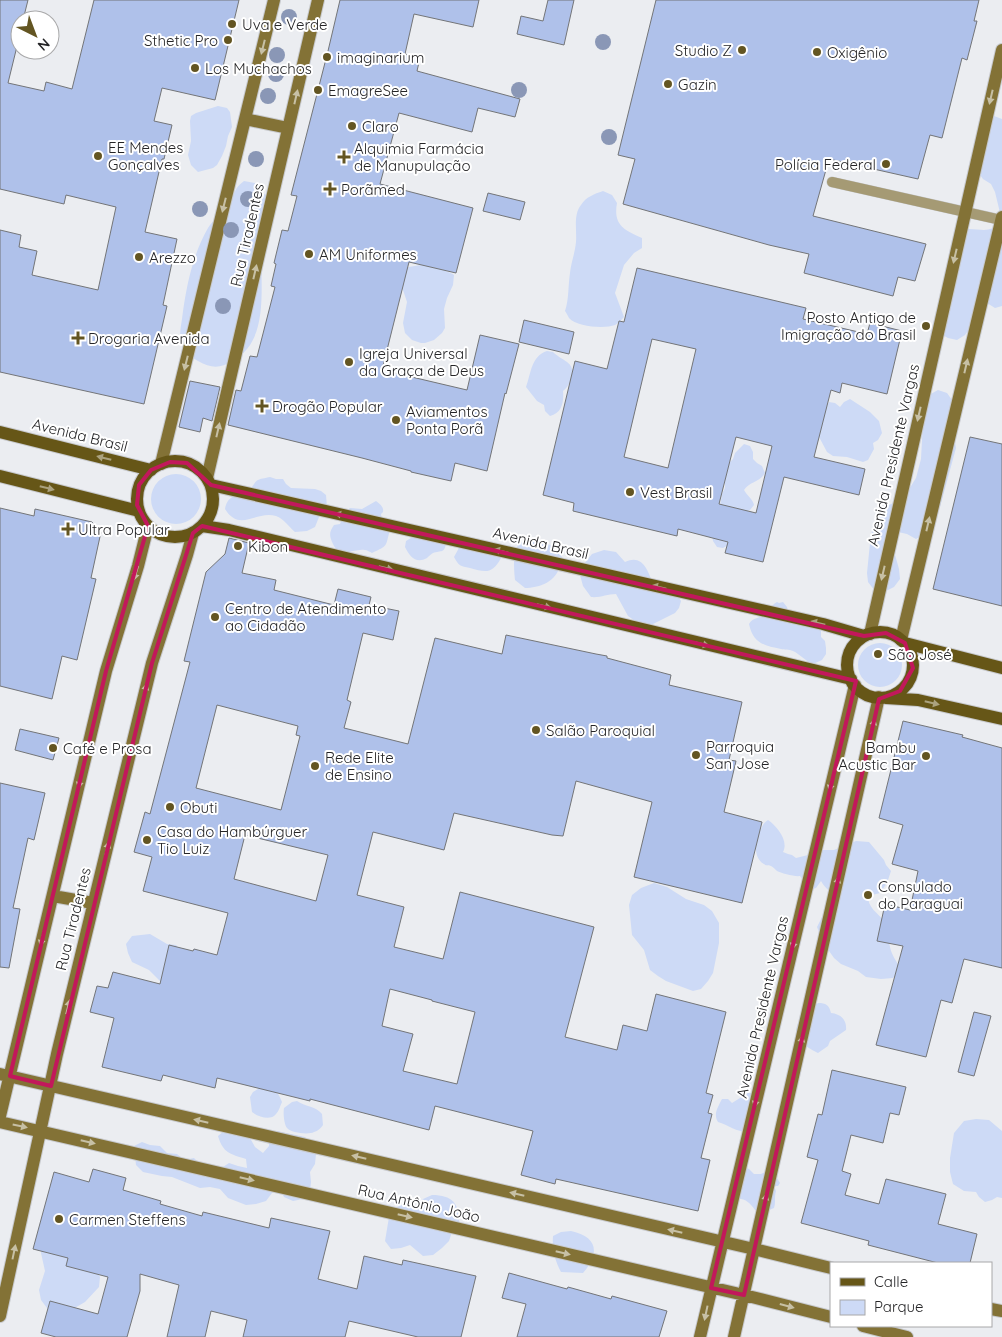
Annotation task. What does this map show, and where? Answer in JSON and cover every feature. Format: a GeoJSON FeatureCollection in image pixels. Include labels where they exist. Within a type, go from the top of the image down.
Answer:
{"type":"FeatureCollection","features":[{"type":"Feature","properties":{"kind":"main road","name":"Rua Tiradentes"},"geometry":{"type":"LineString","coordinates":[[156,467],[274,0]]}},
{"type":"Feature","properties":{"kind":"main road","name":"Rua Tiradentes"},"geometry":{"type":"LineString","coordinates":[[209,481],[318,0]]}},
{"type":"Feature","properties":{"kind":"main road","name":"Avenida Presidente Vargas"},"geometry":{"type":"LineString","coordinates":[[867,635],[1002,50]]}},
{"type":"Feature","properties":{"kind":"main road"},"geometry":{"type":"LineString","coordinates":[[245,119],[288,128]]}},
{"type":"Feature","properties":{"kind":"main road"},"geometry":{"type":"LineString","coordinates":[[903,641],[1002,219]]}},
{"type":"Feature","properties":{"kind":"main road","name":"Avenida Brasil"},"geometry":{"type":"LineString","coordinates":[[0,432],[156,467]]}},
{"type":"Feature","properties":{"kind":"main road"},"geometry":{"type":"LineString","coordinates":[[178,461],[186,463],[201,471],[209,481],[213,499],[212,506],[210,514],[198,529],[173,538],[159,534],[148,526],[141,517],[137,498],[138,492],[143,479],[156,467],[178,461]]}},
{"type":"Feature","properties":{"kind":"main road"},"geometry":{"type":"LineString","coordinates":[[0,476],[139,511]]}},
{"type":"Feature","properties":{"kind":"main road","name":"Avenida Brasil"},"geometry":{"type":"LineString","coordinates":[[209,481],[867,635]]}},
{"type":"Feature","properties":{"kind":"main road","name":"Rua Tiradentes"},"geometry":{"type":"LineString","coordinates":[[0,1116],[5,1075],[53,896],[106,671],[138,566],[148,526]]}},
{"type":"Feature","properties":{"kind":"main road","name":"Rua Tiradentes"},"geometry":{"type":"LineString","coordinates":[[0,1316],[57,1054],[152,663],[187,555],[198,529]]}},
{"type":"Feature","properties":{"kind":"main road"},"geometry":{"type":"LineString","coordinates":[[198,529],[238,532],[853,682]]}},
{"type":"Feature","properties":{"kind":"main road"},"geometry":{"type":"LineString","coordinates":[[881,697],[892,695],[900,690],[911,676],[913,668],[910,651],[903,641],[886,632],[875,632],[856,643],[850,652],[847,663],[853,682],[866,694],[881,697],[918,700],[1002,719]]}},
{"type":"Feature","properties":{"kind":"main road"},"geometry":{"type":"LineString","coordinates":[[903,641],[1002,668]]}},
{"type":"Feature","properties":{"kind":"main road","name":"Avenida Presidente Vargas"},"geometry":{"type":"LineString","coordinates":[[700,1337],[853,682]]}},
{"type":"Feature","properties":{"kind":"main road"},"geometry":{"type":"LineString","coordinates":[[734,1337],[881,697]]}},
{"type":"Feature","properties":{"kind":"main road"},"geometry":{"type":"LineString","coordinates":[[53,896],[93,903]]}},
{"type":"Feature","properties":{"kind":"main road","name":"Rua Antônio João"},"geometry":{"type":"LineString","coordinates":[[5,1075],[830,1268]]}},
{"type":"Feature","properties":{"kind":"main road","name":"Rua Antônio João"},"geometry":{"type":"LineString","coordinates":[[0,1122],[744,1295],[830,1317]]}},
{"type":"Feature","properties":{"kind":"main road"},"geometry":{"type":"LineString","coordinates":[[867,1327],[907,1337]]}},
{"type":"Feature","properties":{"kind":"lane"},"geometry":{"type":"LineString","coordinates":[[832,182],[1002,219]]}},
{"type":"Feature","properties":{"kind":"highlighted area"},"geometry":{"type":"Polygon","coordinates":[[[170,462],[187,463],[211,485],[864,636],[886,633],[905,643],[913,668],[900,691],[879,699],[744,1295],[711,1288],[856,681],[202,526],[193,533],[152,663],[51,1086],[10,1076],[106,671],[148,526],[137,505],[139,485],[151,470],[170,462]]]}},
{"type":"Feature","properties":{"kind":"green space"},"geometry":{"type":"Polygon","coordinates":[[[218,106],[227,108],[230,112],[232,127],[217,165],[198,172],[191,165],[188,155],[191,141],[191,116],[218,106]]]}},
{"type":"Feature","properties":{"kind":"green space"},"geometry":{"type":"Polygon","coordinates":[[[994,116],[1002,119],[1002,221],[995,192],[991,184],[983,179],[977,171],[987,124],[994,116]]]}},
{"type":"Feature","properties":{"kind":"green space"},"geometry":{"type":"Polygon","coordinates":[[[244,181],[260,184],[263,192],[271,202],[263,239],[259,322],[254,337],[246,350],[228,364],[211,366],[192,357],[185,350],[180,338],[190,272],[202,239],[210,225],[228,206],[236,190],[244,181]]]}},
{"type":"Feature","properties":{"kind":"green space"},"geometry":{"type":"Polygon","coordinates":[[[603,191],[612,195],[617,203],[617,217],[621,226],[642,238],[642,248],[634,253],[624,265],[615,293],[624,317],[615,325],[598,327],[573,321],[565,311],[576,242],[577,213],[585,200],[603,191]]]}},
{"type":"Feature","properties":{"kind":"green space"},"geometry":{"type":"Polygon","coordinates":[[[1002,221],[1002,306],[995,308],[987,303],[965,335],[957,340],[948,338],[939,333],[965,229],[985,230],[993,228],[1002,221]]]}},
{"type":"Feature","properties":{"kind":"green space"},"geometry":{"type":"Polygon","coordinates":[[[421,265],[444,270],[454,275],[453,285],[444,309],[445,328],[434,340],[425,343],[412,340],[405,333],[403,323],[407,302],[396,269],[421,265]]]}},
{"type":"Feature","properties":{"kind":"green space"},"geometry":{"type":"Polygon","coordinates":[[[547,351],[553,352],[567,362],[573,372],[571,381],[563,391],[560,410],[550,416],[545,411],[544,405],[537,401],[526,387],[535,361],[542,353],[547,351]]]}},
{"type":"Feature","properties":{"kind":"green space"},"geometry":{"type":"Polygon","coordinates":[[[938,390],[947,393],[952,400],[951,418],[956,448],[940,507],[925,534],[916,539],[898,532],[894,551],[900,579],[894,587],[878,595],[868,582],[867,573],[873,525],[882,509],[900,501],[916,478],[921,459],[923,421],[929,395],[938,390]]]}},
{"type":"Feature","properties":{"kind":"green space"},"geometry":{"type":"Polygon","coordinates":[[[850,399],[870,412],[879,421],[882,433],[878,440],[873,443],[874,449],[868,460],[863,462],[847,457],[833,456],[827,452],[818,435],[829,402],[835,403],[840,407],[850,399]]]}},
{"type":"Feature","properties":{"kind":"green space"},"geometry":{"type":"Polygon","coordinates":[[[744,444],[750,446],[753,452],[753,459],[762,466],[765,473],[760,479],[744,490],[754,505],[750,510],[744,512],[728,539],[728,545],[723,548],[717,547],[712,535],[725,488],[728,464],[744,444]]]}},
{"type":"Feature","properties":{"kind":"green space"},"geometry":{"type":"Polygon","coordinates":[[[171,474],[181,474],[194,481],[201,494],[201,504],[194,517],[181,524],[171,524],[162,520],[155,513],[151,504],[151,494],[155,485],[162,478],[171,474]]]}},
{"type":"Feature","properties":{"kind":"green space"},"geometry":{"type":"Polygon","coordinates":[[[270,477],[283,479],[291,488],[315,489],[326,495],[327,507],[319,517],[315,527],[307,531],[295,532],[276,516],[269,515],[242,520],[231,516],[225,509],[232,497],[250,489],[258,480],[270,477]]]}},
{"type":"Feature","properties":{"kind":"green space"},"geometry":{"type":"Polygon","coordinates":[[[376,501],[383,510],[381,514],[382,520],[390,530],[386,545],[372,553],[366,550],[343,552],[336,549],[330,536],[334,525],[340,524],[345,512],[350,508],[362,509],[376,501]]]}},
{"type":"Feature","properties":{"kind":"green space"},"geometry":{"type":"Polygon","coordinates":[[[417,536],[426,538],[427,541],[446,542],[445,548],[423,560],[417,560],[409,554],[405,547],[406,541],[417,536]]]}},
{"type":"Feature","properties":{"kind":"green space"},"geometry":{"type":"Polygon","coordinates":[[[531,538],[549,544],[562,557],[557,574],[550,581],[536,587],[525,588],[515,580],[515,555],[517,546],[531,538]]]}},
{"type":"Feature","properties":{"kind":"green space"},"geometry":{"type":"Polygon","coordinates":[[[460,546],[500,551],[501,558],[488,571],[464,567],[454,557],[460,546]]]}},
{"type":"Feature","properties":{"kind":"green space"},"geometry":{"type":"Polygon","coordinates":[[[604,550],[616,552],[625,562],[631,560],[640,561],[646,568],[652,581],[675,590],[681,601],[675,613],[651,625],[638,623],[628,616],[616,594],[591,597],[583,586],[580,575],[584,564],[592,554],[604,550]]]}},
{"type":"Feature","properties":{"kind":"green space"},"geometry":{"type":"Polygon","coordinates":[[[777,602],[783,602],[788,612],[811,618],[821,631],[821,637],[825,641],[826,654],[822,660],[813,664],[796,652],[764,645],[753,636],[749,624],[754,619],[764,615],[777,602]]]}},
{"type":"Feature","properties":{"kind":"green space"},"geometry":{"type":"Polygon","coordinates":[[[884,643],[896,649],[901,656],[901,674],[896,681],[889,686],[876,687],[868,684],[861,677],[858,661],[861,653],[868,646],[884,643]]]}},
{"type":"Feature","properties":{"kind":"green space"},"geometry":{"type":"Polygon","coordinates":[[[768,820],[775,826],[783,839],[783,852],[796,858],[821,850],[834,850],[856,841],[869,842],[884,860],[891,871],[887,883],[880,893],[868,896],[868,900],[871,907],[886,924],[889,944],[900,968],[893,978],[866,977],[858,971],[841,964],[818,938],[819,932],[817,927],[822,917],[831,908],[833,895],[821,881],[816,888],[810,890],[800,876],[779,872],[760,861],[756,849],[757,840],[759,832],[768,820]]]}},
{"type":"Feature","properties":{"kind":"green space"},"geometry":{"type":"Polygon","coordinates":[[[654,883],[667,887],[686,899],[704,905],[712,911],[719,923],[719,943],[713,973],[701,989],[693,991],[666,981],[650,970],[644,950],[632,935],[629,905],[632,895],[641,888],[654,883]]]}},
{"type":"Feature","properties":{"kind":"green space"},"geometry":{"type":"Polygon","coordinates":[[[150,934],[167,944],[176,945],[182,952],[163,984],[149,970],[132,962],[128,953],[126,944],[132,936],[150,934]]]}},
{"type":"Feature","properties":{"kind":"green space"},"geometry":{"type":"Polygon","coordinates":[[[818,1003],[827,1005],[831,1013],[840,1016],[844,1020],[846,1030],[830,1041],[828,1046],[818,1053],[801,1041],[796,1029],[803,1016],[818,1003]]]}},
{"type":"Feature","properties":{"kind":"green space"},"geometry":{"type":"Polygon","coordinates":[[[261,1087],[274,1090],[282,1102],[277,1113],[268,1118],[261,1117],[252,1112],[250,1097],[253,1092],[261,1087]]]}},
{"type":"Feature","properties":{"kind":"green space"},"geometry":{"type":"Polygon","coordinates":[[[751,1093],[755,1098],[747,1132],[736,1130],[718,1122],[716,1113],[722,1099],[728,1099],[732,1103],[751,1093]]]}},
{"type":"Feature","properties":{"kind":"green space"},"geometry":{"type":"Polygon","coordinates":[[[297,1101],[317,1109],[322,1114],[323,1125],[318,1130],[312,1133],[304,1133],[287,1128],[284,1108],[297,1101]]]}},
{"type":"Feature","properties":{"kind":"green space"},"geometry":{"type":"Polygon","coordinates":[[[976,1119],[989,1120],[1002,1131],[1002,1198],[997,1197],[985,1202],[976,1192],[964,1191],[953,1184],[950,1172],[954,1133],[964,1121],[976,1119]]]}},
{"type":"Feature","properties":{"kind":"green space"},"geometry":{"type":"Polygon","coordinates":[[[225,1130],[250,1138],[255,1147],[263,1153],[269,1146],[269,1136],[277,1131],[305,1137],[312,1145],[316,1154],[315,1164],[310,1172],[310,1191],[303,1199],[293,1201],[284,1197],[279,1187],[266,1201],[246,1205],[228,1198],[220,1189],[200,1188],[172,1177],[143,1172],[136,1165],[134,1146],[142,1142],[160,1146],[167,1153],[177,1154],[184,1160],[194,1158],[214,1173],[229,1163],[247,1168],[246,1159],[231,1154],[222,1146],[218,1136],[225,1130]]]}},
{"type":"Feature","properties":{"kind":"green space"},"geometry":{"type":"Polygon","coordinates":[[[744,1167],[754,1174],[761,1174],[767,1171],[777,1178],[780,1183],[778,1186],[774,1186],[776,1191],[774,1208],[767,1211],[755,1210],[742,1199],[736,1199],[728,1188],[731,1182],[731,1175],[744,1167]]]}},
{"type":"Feature","properties":{"kind":"green space"},"geometry":{"type":"Polygon","coordinates":[[[432,1195],[446,1197],[457,1207],[459,1226],[452,1232],[449,1241],[433,1255],[423,1256],[410,1245],[391,1249],[385,1241],[390,1211],[402,1205],[416,1205],[432,1195]]]}},
{"type":"Feature","properties":{"kind":"green space"},"geometry":{"type":"Polygon","coordinates":[[[571,1231],[587,1237],[594,1247],[592,1259],[583,1273],[561,1272],[556,1259],[553,1236],[561,1232],[571,1231]]]}},
{"type":"Feature","properties":{"kind":"green space"},"geometry":{"type":"Polygon","coordinates":[[[42,1243],[91,1259],[100,1277],[99,1287],[85,1302],[66,1313],[56,1313],[47,1308],[41,1300],[39,1290],[45,1271],[41,1253],[42,1243]]]}},
{"type":"Feature","properties":{"kind":"building"},"geometry":{"type":"Polygon","coordinates":[[[0,0],[28,0],[26,10],[10,10],[10,60],[14,60],[8,83],[44,91],[46,82],[72,89],[94,0],[239,0],[215,100],[162,88],[154,121],[172,125],[145,232],[177,239],[163,305],[167,306],[144,404],[0,372],[0,230],[21,235],[19,247],[37,251],[32,275],[98,290],[116,207],[66,195],[64,204],[0,189],[0,0]]]}},
{"type":"Feature","properties":{"kind":"building"},"geometry":{"type":"Polygon","coordinates":[[[340,0],[479,0],[473,27],[414,14],[405,54],[420,58],[417,71],[520,99],[515,117],[478,108],[472,132],[399,113],[380,184],[473,208],[456,273],[409,262],[382,370],[467,390],[480,335],[519,344],[505,393],[487,471],[455,463],[451,481],[228,425],[236,390],[241,391],[250,356],[257,357],[275,287],[271,286],[276,264],[274,263],[282,230],[288,231],[297,196],[291,195],[340,0]]]}},
{"type":"Feature","properties":{"kind":"building"},"geometry":{"type":"Polygon","coordinates":[[[548,0],[574,0],[564,45],[517,34],[521,16],[543,21],[548,0]]]}},
{"type":"Feature","properties":{"kind":"building"},"geometry":{"type":"Polygon","coordinates":[[[656,0],[979,0],[974,21],[977,21],[967,60],[962,58],[942,138],[930,135],[918,179],[829,159],[813,216],[926,244],[915,281],[898,277],[893,296],[804,273],[809,254],[769,245],[623,204],[635,159],[618,155],[656,0]]]}},
{"type":"Feature","properties":{"kind":"building"},"geometry":{"type":"Polygon","coordinates":[[[488,193],[525,202],[520,220],[483,211],[488,193]]]}},
{"type":"Feature","properties":{"kind":"building"},"geometry":{"type":"Polygon","coordinates":[[[637,268],[806,308],[803,319],[867,334],[870,323],[902,331],[887,394],[842,383],[840,393],[831,390],[814,457],[865,469],[859,495],[784,477],[763,562],[725,553],[728,542],[678,529],[677,536],[573,511],[574,503],[543,495],[575,361],[607,369],[619,321],[624,322],[637,268]],[[652,339],[624,457],[668,468],[696,349],[652,339]],[[736,437],[719,504],[756,513],[772,446],[736,437]]]}},
{"type":"Feature","properties":{"kind":"building"},"geometry":{"type":"Polygon","coordinates":[[[524,320],[574,332],[569,354],[519,342],[524,320]]]}},
{"type":"Feature","properties":{"kind":"building"},"geometry":{"type":"Polygon","coordinates":[[[190,381],[220,387],[212,421],[203,418],[200,432],[179,427],[190,381]]]}},
{"type":"Feature","properties":{"kind":"building"},"geometry":{"type":"Polygon","coordinates":[[[970,437],[1002,444],[1002,606],[933,589],[970,437]]]}},
{"type":"Feature","properties":{"kind":"building"},"geometry":{"type":"Polygon","coordinates":[[[0,508],[34,516],[35,509],[92,522],[101,532],[91,578],[96,579],[77,660],[62,656],[52,699],[0,686],[0,508]]]}},
{"type":"Feature","properties":{"kind":"building"},"geometry":{"type":"Polygon","coordinates":[[[229,538],[249,543],[242,573],[276,580],[274,590],[334,605],[338,589],[371,597],[369,605],[399,611],[393,640],[363,633],[347,700],[351,702],[344,728],[408,744],[435,638],[502,654],[506,635],[607,656],[607,658],[671,675],[669,685],[742,702],[729,760],[736,761],[724,812],[762,822],[742,903],[634,877],[652,802],[576,781],[563,836],[454,813],[444,850],[373,832],[357,895],[404,907],[394,947],[443,959],[460,892],[594,927],[565,1037],[617,1050],[623,1025],[647,1031],[656,994],[726,1012],[706,1093],[713,1095],[708,1113],[712,1114],[701,1158],[710,1160],[698,1211],[556,1179],[555,1184],[521,1175],[533,1131],[435,1106],[429,1130],[310,1099],[310,1101],[217,1078],[215,1088],[163,1075],[161,1081],[102,1067],[114,1018],[90,1012],[97,986],[108,988],[113,972],[160,984],[169,945],[217,955],[228,913],[143,891],[152,857],[134,852],[145,812],[150,814],[190,662],[184,661],[206,572],[225,554],[229,538]],[[217,705],[196,788],[281,810],[300,736],[296,735],[298,726],[217,705]],[[245,835],[234,879],[316,901],[328,855],[245,835]],[[390,989],[382,1026],[413,1034],[403,1071],[457,1084],[475,1012],[390,989]]]}},
{"type":"Feature","properties":{"kind":"building"},"geometry":{"type":"Polygon","coordinates":[[[903,721],[963,735],[962,737],[1002,748],[1002,968],[964,959],[952,1003],[941,1000],[926,1057],[876,1045],[903,946],[877,941],[885,904],[910,910],[918,871],[892,864],[903,825],[879,818],[903,721]]]}},
{"type":"Feature","properties":{"kind":"building"},"geometry":{"type":"Polygon","coordinates":[[[20,729],[59,738],[53,760],[15,750],[20,729]]]}},
{"type":"Feature","properties":{"kind":"building"},"geometry":{"type":"Polygon","coordinates":[[[0,783],[45,793],[34,840],[28,838],[13,908],[20,909],[9,968],[0,967],[0,783]]]}},
{"type":"Feature","properties":{"kind":"building"},"geometry":{"type":"Polygon","coordinates":[[[974,1012],[991,1016],[974,1076],[958,1072],[974,1012]]]}},
{"type":"Feature","properties":{"kind":"building"},"geometry":{"type":"Polygon","coordinates":[[[832,1070],[906,1087],[899,1115],[890,1113],[883,1143],[851,1135],[842,1171],[851,1174],[845,1195],[879,1204],[886,1179],[946,1194],[938,1224],[977,1234],[970,1262],[934,1262],[868,1245],[869,1241],[801,1223],[818,1160],[807,1157],[818,1114],[822,1115],[832,1070]]]}},
{"type":"Feature","properties":{"kind":"building"},"geometry":{"type":"Polygon","coordinates":[[[93,1169],[126,1178],[123,1190],[161,1201],[160,1204],[202,1216],[203,1212],[269,1228],[271,1218],[330,1231],[318,1279],[357,1289],[364,1256],[402,1265],[403,1260],[476,1276],[461,1337],[418,1337],[349,1321],[345,1337],[243,1337],[247,1320],[211,1311],[205,1337],[167,1337],[179,1285],[140,1274],[140,1291],[127,1337],[56,1337],[41,1333],[50,1301],[98,1314],[108,1277],[66,1266],[68,1258],[33,1249],[54,1172],[89,1182],[93,1169]]]}},
{"type":"Feature","properties":{"kind":"building"},"geometry":{"type":"Polygon","coordinates":[[[509,1273],[567,1289],[568,1287],[611,1299],[612,1296],[667,1311],[659,1337],[517,1337],[526,1304],[502,1298],[509,1273]]]}},
{"type":"Feature","properties":{"kind":"place","name":"Uva e Verde"},"geometry":{"type":"Point","coordinates":[232,24]}},
{"type":"Feature","properties":{"kind":"place","name":"Sthetic Pro"},"geometry":{"type":"Point","coordinates":[228,40]}},
{"type":"Feature","properties":{"kind":"place","name":"Studio Z"},"geometry":{"type":"Point","coordinates":[742,50]}},
{"type":"Feature","properties":{"kind":"place","name":"Oxigênio"},"geometry":{"type":"Point","coordinates":[817,52]}},
{"type":"Feature","properties":{"kind":"place","name":"imaginarium"},"geometry":{"type":"Point","coordinates":[327,57]}},
{"type":"Feature","properties":{"kind":"place","name":"Los Muchachos"},"geometry":{"type":"Point","coordinates":[195,68]}},
{"type":"Feature","properties":{"kind":"place","name":"Gazin"},"geometry":{"type":"Point","coordinates":[668,84]}},
{"type":"Feature","properties":{"kind":"place","name":"EmagreSee"},"geometry":{"type":"Point","coordinates":[318,90]}},
{"type":"Feature","properties":{"kind":"place","name":"Claro"},"geometry":{"type":"Point","coordinates":[352,126]}},
{"type":"Feature","properties":{"kind":"place","name":"EE Mendes Gonçalves"},"geometry":{"type":"Point","coordinates":[98,156]}},
{"type":"Feature","properties":{"kind":"place","name":"Alquimia Farmácia de Manupulação"},"geometry":{"type":"Point","coordinates":[344,157]}},
{"type":"Feature","properties":{"kind":"place","name":"Polícia Federal"},"geometry":{"type":"Point","coordinates":[886,164]}},
{"type":"Feature","properties":{"kind":"place","name":"Porãmed"},"geometry":{"type":"Point","coordinates":[330,189]}},
{"type":"Feature","properties":{"kind":"place","name":"AM Uniformes"},"geometry":{"type":"Point","coordinates":[309,254]}},
{"type":"Feature","properties":{"kind":"place","name":"Arezzo"},"geometry":{"type":"Point","coordinates":[139,257]}},
{"type":"Feature","properties":{"kind":"place","name":"Posto Antigo de Imigração do Brasil"},"geometry":{"type":"Point","coordinates":[926,326]}},
{"type":"Feature","properties":{"kind":"place","name":"Drogaria Avenida"},"geometry":{"type":"Point","coordinates":[78,338]}},
{"type":"Feature","properties":{"kind":"place","name":"Igreja Universal da Graça de Deus"},"geometry":{"type":"Point","coordinates":[349,362]}},
{"type":"Feature","properties":{"kind":"place","name":"Drogão Popular"},"geometry":{"type":"Point","coordinates":[262,406]}},
{"type":"Feature","properties":{"kind":"place","name":"Aviamentos Ponta Porã"},"geometry":{"type":"Point","coordinates":[396,420]}},
{"type":"Feature","properties":{"kind":"place","name":"Vest Brasil"},"geometry":{"type":"Point","coordinates":[630,492]}},
{"type":"Feature","properties":{"kind":"place","name":"Ultra Popular"},"geometry":{"type":"Point","coordinates":[68,529]}},
{"type":"Feature","properties":{"kind":"place","name":"Kibon"},"geometry":{"type":"Point","coordinates":[238,546]}},
{"type":"Feature","properties":{"kind":"place","name":"Centro de Atendimento ao Cidadão"},"geometry":{"type":"Point","coordinates":[215,617]}},
{"type":"Feature","properties":{"kind":"place","name":"São José"},"geometry":{"type":"Point","coordinates":[878,654]}},
{"type":"Feature","properties":{"kind":"place","name":"Salão Paroquial"},"geometry":{"type":"Point","coordinates":[536,730]}},
{"type":"Feature","properties":{"kind":"place","name":"Café e Prosa"},"geometry":{"type":"Point","coordinates":[53,748]}},
{"type":"Feature","properties":{"kind":"place","name":"Parroquia San Jose"},"geometry":{"type":"Point","coordinates":[696,755]}},
{"type":"Feature","properties":{"kind":"place","name":"Bambu Acustic Bar"},"geometry":{"type":"Point","coordinates":[926,756]}},
{"type":"Feature","properties":{"kind":"place","name":"Rede Elite de Ensino"},"geometry":{"type":"Point","coordinates":[315,766]}},
{"type":"Feature","properties":{"kind":"place","name":"Obuti"},"geometry":{"type":"Point","coordinates":[170,807]}},
{"type":"Feature","properties":{"kind":"place","name":"Casa do Hambúrguer Tio Luiz"},"geometry":{"type":"Point","coordinates":[147,840]}},
{"type":"Feature","properties":{"kind":"place","name":"Consulado do Paraguai"},"geometry":{"type":"Point","coordinates":[868,895]}},
{"type":"Feature","properties":{"kind":"place","name":"Carmen Steffens"},"geometry":{"type":"Point","coordinates":[59,1219]}}]}
